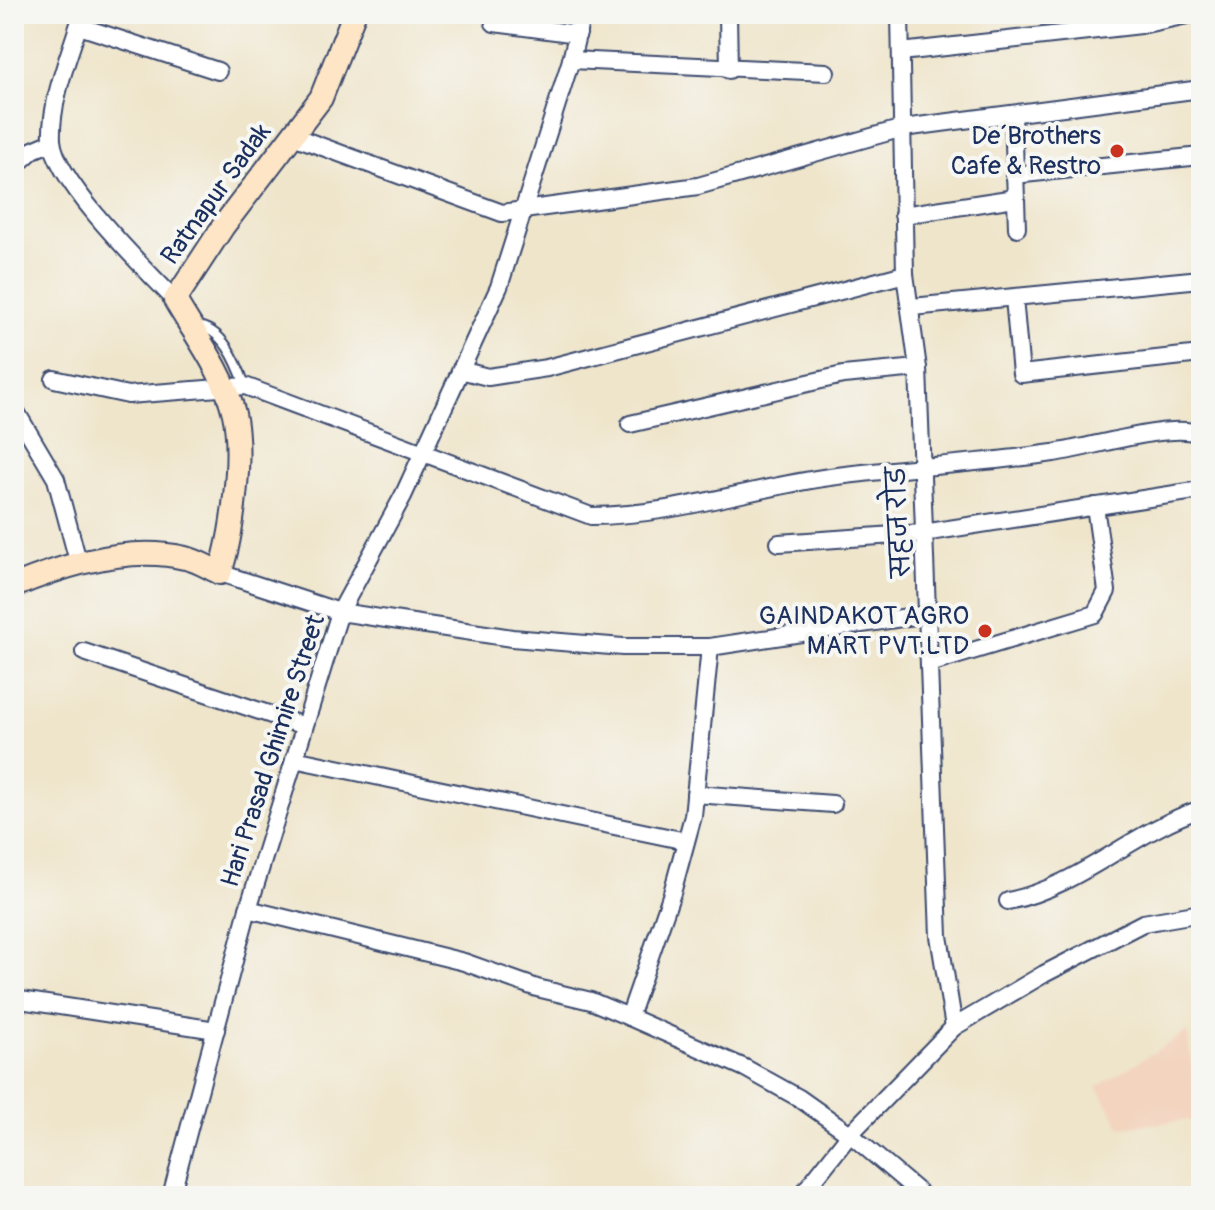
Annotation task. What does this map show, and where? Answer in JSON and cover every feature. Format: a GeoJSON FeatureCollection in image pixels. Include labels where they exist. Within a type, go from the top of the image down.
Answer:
{"type":"FeatureCollection","features":[{"type":"Feature","properties":{"kind":"main road","name":"Ratnapur Sadak"},"geometry":{"type":"LineString","coordinates":[[220,573],[230,544],[238,439],[234,386],[175,300],[224,225],[321,98],[354,14]]}},
{"type":"Feature","properties":{"kind":"main road"},"geometry":{"type":"LineString","coordinates":[[17,579],[78,561],[151,555],[186,558],[220,573]]}},
{"type":"Feature","properties":{"kind":"street"},"geometry":{"type":"LineString","coordinates":[[220,573],[340,612],[403,496],[499,287],[571,60],[582,14]]}},
{"type":"Feature","properties":{"kind":"street"},"geometry":{"type":"LineString","coordinates":[[728,14],[729,70]]}},
{"type":"Feature","properties":{"kind":"street","name":"सहज रोड"},"geometry":{"type":"LineString","coordinates":[[900,14],[905,274],[912,307],[918,368],[919,469],[928,614],[939,936],[954,1027]]}},
{"type":"Feature","properties":{"kind":"street"},"geometry":{"type":"LineString","coordinates":[[901,52],[1141,25],[1192,14]]}},
{"type":"Feature","properties":{"kind":"street"},"geometry":{"type":"LineString","coordinates":[[175,300],[102,222],[69,177],[52,142],[55,111],[81,20],[218,71]]}},
{"type":"Feature","properties":{"kind":"street"},"geometry":{"type":"LineString","coordinates":[[494,23],[578,34]]}},
{"type":"Feature","properties":{"kind":"street"},"geometry":{"type":"LineString","coordinates":[[571,60],[729,70],[826,72]]}},
{"type":"Feature","properties":{"kind":"street"},"geometry":{"type":"LineString","coordinates":[[293,136],[502,213],[698,186],[903,128],[1201,89]]}},
{"type":"Feature","properties":{"kind":"street"},"geometry":{"type":"LineString","coordinates":[[1013,115],[1017,228]]}},
{"type":"Feature","properties":{"kind":"street"},"geometry":{"type":"LineString","coordinates":[[14,167],[33,150],[52,142]]}},
{"type":"Feature","properties":{"kind":"street"},"geometry":{"type":"LineString","coordinates":[[1014,175],[1201,156]]}},
{"type":"Feature","properties":{"kind":"street"},"geometry":{"type":"LineString","coordinates":[[903,215],[1015,198]]}},
{"type":"Feature","properties":{"kind":"street"},"geometry":{"type":"LineString","coordinates":[[460,370],[488,377],[547,368],[905,274]]}},
{"type":"Feature","properties":{"kind":"street"},"geometry":{"type":"LineString","coordinates":[[912,307],[1201,279]]}},
{"type":"Feature","properties":{"kind":"street"},"geometry":{"type":"LineString","coordinates":[[1014,298],[1021,374],[1201,354]]}},
{"type":"Feature","properties":{"kind":"street"},"geometry":{"type":"LineString","coordinates":[[630,424],[843,375],[918,368]]}},
{"type":"Feature","properties":{"kind":"street"},"geometry":{"type":"LineString","coordinates":[[54,379],[128,395],[234,386],[422,451],[591,516],[618,516],[747,495],[827,477],[1053,453],[1169,431],[1201,435]]}},
{"type":"Feature","properties":{"kind":"street"},"geometry":{"type":"LineString","coordinates":[[14,408],[56,479],[78,561]]}},
{"type":"Feature","properties":{"kind":"street"},"geometry":{"type":"LineString","coordinates":[[779,543],[923,533],[1201,490]]}},
{"type":"Feature","properties":{"kind":"street"},"geometry":{"type":"LineString","coordinates":[[929,664],[1095,614],[1107,591],[1095,506]]}},
{"type":"Feature","properties":{"kind":"street","name":"Hari Prasad Ghimire Street"},"geometry":{"type":"LineString","coordinates":[[171,1196],[248,909],[340,612],[512,638],[636,648],[710,647],[928,614]]}},
{"type":"Feature","properties":{"kind":"street"},"geometry":{"type":"LineString","coordinates":[[629,1017],[664,919],[686,841],[695,794],[710,647]]}},
{"type":"Feature","properties":{"kind":"street"},"geometry":{"type":"LineString","coordinates":[[84,652],[304,726]]}},
{"type":"Feature","properties":{"kind":"street"},"geometry":{"type":"LineString","coordinates":[[294,759],[686,841]]}},
{"type":"Feature","properties":{"kind":"street"},"geometry":{"type":"LineString","coordinates":[[695,794],[833,804]]}},
{"type":"Feature","properties":{"kind":"street"},"geometry":{"type":"LineString","coordinates":[[1008,901],[1048,891],[1074,873],[1201,809]]}},
{"type":"Feature","properties":{"kind":"street"},"geometry":{"type":"LineString","coordinates":[[248,909],[464,962],[537,988],[591,1001],[629,1017],[765,1078],[850,1134],[923,1196]]}},
{"type":"Feature","properties":{"kind":"street"},"geometry":{"type":"LineString","coordinates":[[801,1196],[850,1134],[954,1027],[1044,974],[1143,923],[1201,913]]}},
{"type":"Feature","properties":{"kind":"street"},"geometry":{"type":"LineString","coordinates":[[14,999],[216,1030]]}},
{"type":"Feature","properties":{"kind":"shaded area"},"geometry":{"type":"Polygon","coordinates":[[[1187,1032],[1199,1119],[1121,1127],[1097,1087],[1187,1032]]]}},
{"type":"Feature","properties":{"kind":"place","name":"De´Brothers Cafe & Restro"},"geometry":{"type":"Point","coordinates":[1117,151]}},
{"type":"Feature","properties":{"kind":"place","name":"GAINDAKOT AGRO MART PVT.LTD"},"geometry":{"type":"Point","coordinates":[985,631]}}]}
